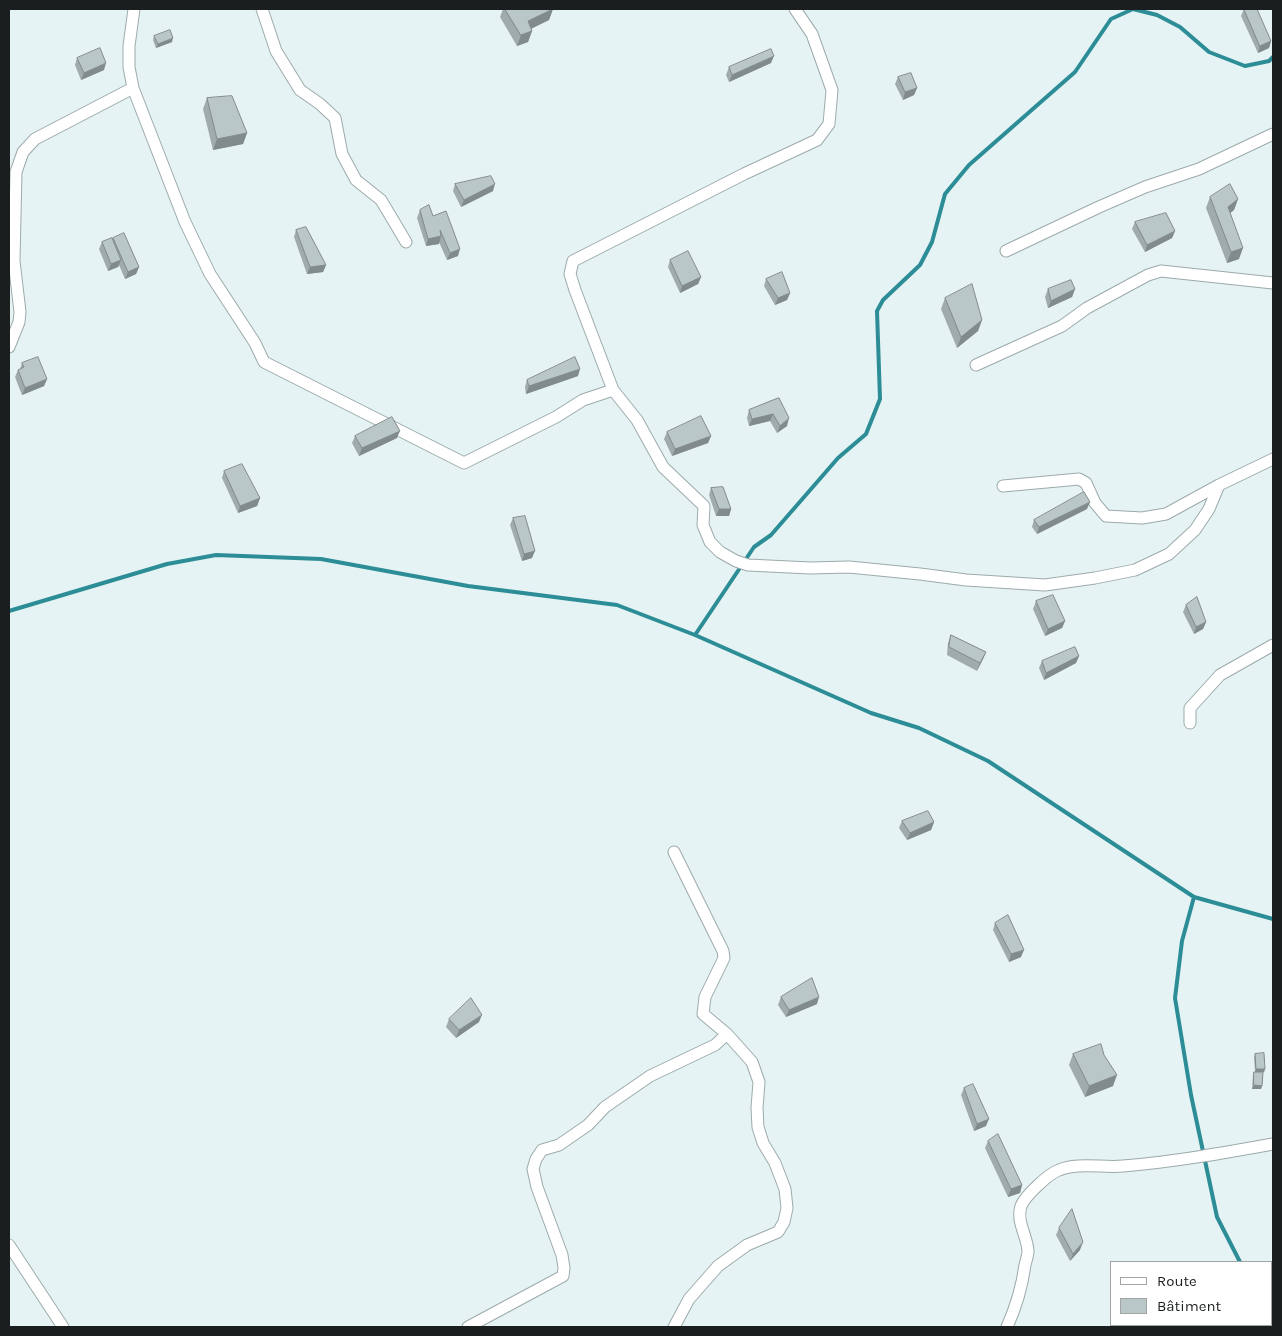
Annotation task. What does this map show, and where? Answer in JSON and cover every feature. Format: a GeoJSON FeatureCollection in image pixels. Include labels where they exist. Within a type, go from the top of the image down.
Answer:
{"type":"FeatureCollection","features":[{"type":"Feature","properties":{"kind":"street"},"geometry":{"type":"LineString","coordinates":[[134,9],[129,46],[129,68],[133,88],[186,222],[210,274],[255,343],[264,362],[464,462],[556,416],[583,400],[613,390]]}},
{"type":"Feature","properties":{"kind":"street"},"geometry":{"type":"LineString","coordinates":[[262,9],[276,51],[300,90],[320,104],[335,118],[342,154],[356,180],[381,200],[406,242]]}},
{"type":"Feature","properties":{"kind":"street"},"geometry":{"type":"LineString","coordinates":[[795,9],[812,34],[832,90],[829,124],[817,140],[744,174],[573,261],[570,274],[574,290],[613,390],[637,420],[663,467],[704,506],[703,525],[710,542],[720,552],[748,565],[810,568],[849,567],[966,580],[1045,585],[1135,570],[1169,554],[1195,530],[1209,509],[1219,485]]}},
{"type":"Feature","properties":{"kind":"street"},"geometry":{"type":"LineString","coordinates":[[9,347],[19,322],[20,312],[13,242],[16,172],[23,152],[35,139],[133,88]]}},
{"type":"Feature","properties":{"kind":"street"},"geometry":{"type":"LineString","coordinates":[[1006,251],[1099,207],[1145,187],[1199,169],[1273,134]]}},
{"type":"Feature","properties":{"kind":"street"},"geometry":{"type":"LineString","coordinates":[[976,365],[1062,326],[1087,308],[1148,275],[1162,271],[1273,284]]}},
{"type":"Feature","properties":{"kind":"street"},"geometry":{"type":"LineString","coordinates":[[1003,486],[1079,479],[1086,483],[1095,502],[1106,516],[1142,518],[1166,514],[1219,485],[1273,459]]}},
{"type":"Feature","properties":{"kind":"street"},"geometry":{"type":"LineString","coordinates":[[1190,723],[1190,708],[1220,675],[1273,645]]}},
{"type":"Feature","properties":{"kind":"street"},"geometry":{"type":"LineString","coordinates":[[674,852],[723,951],[724,958],[705,997],[703,1014],[727,1034],[752,1062],[759,1082],[758,1127],[785,1189],[787,1208],[784,1222],[778,1232],[747,1246],[718,1266],[688,1299],[674,1327]]}},
{"type":"Feature","properties":{"kind":"street"},"geometry":{"type":"LineString","coordinates":[[468,1327],[563,1276],[562,1255],[536,1187],[533,1169],[536,1159],[542,1150],[559,1145],[588,1125],[605,1107],[650,1076],[714,1045],[727,1034]]}},
{"type":"Feature","properties":{"kind":"street"},"geometry":{"type":"LineString","coordinates":[[1007,1327],[1022,1287],[1028,1250],[1020,1220],[1020,1208],[1025,1197],[1052,1173],[1070,1167],[1120,1167],[1191,1158],[1273,1144]]}},
{"type":"Feature","properties":{"kind":"street"},"geometry":{"type":"LineString","coordinates":[[9,1245],[63,1327]]}},
{"type":"Feature","properties":{"kind":"building"},"geometry":{"type":"Polygon","coordinates":[[[505,9],[553,9],[528,21],[532,31],[521,35],[505,9]]]}},
{"type":"Feature","properties":{"kind":"building"},"geometry":{"type":"Polygon","coordinates":[[[1244,9],[1257,9],[1271,41],[1260,46],[1244,9]]]}},
{"type":"Feature","properties":{"kind":"building"},"geometry":{"type":"Polygon","coordinates":[[[170,30],[173,38],[158,44],[154,36],[170,30]]]}},
{"type":"Feature","properties":{"kind":"building"},"geometry":{"type":"Polygon","coordinates":[[[100,48],[106,63],[84,73],[77,58],[100,48]]]}},
{"type":"Feature","properties":{"kind":"building"},"geometry":{"type":"Polygon","coordinates":[[[771,49],[774,56],[732,75],[729,67],[771,49]]]}},
{"type":"Feature","properties":{"kind":"building"},"geometry":{"type":"Polygon","coordinates":[[[911,73],[917,88],[905,92],[898,77],[911,73]]]}},
{"type":"Feature","properties":{"kind":"building"},"geometry":{"type":"Polygon","coordinates":[[[232,96],[247,133],[217,139],[207,98],[232,96]]]}},
{"type":"Feature","properties":{"kind":"building"},"geometry":{"type":"Polygon","coordinates":[[[491,176],[495,184],[464,200],[455,184],[491,176]]]}},
{"type":"Feature","properties":{"kind":"building"},"geometry":{"type":"Polygon","coordinates":[[[1230,184],[1238,199],[1228,207],[1243,248],[1231,252],[1210,197],[1230,184]]]}},
{"type":"Feature","properties":{"kind":"building"},"geometry":{"type":"Polygon","coordinates":[[[429,205],[433,216],[446,211],[460,249],[450,253],[440,230],[441,236],[428,239],[420,210],[429,205]]]}},
{"type":"Feature","properties":{"kind":"building"},"geometry":{"type":"Polygon","coordinates":[[[1166,213],[1175,231],[1147,245],[1135,222],[1166,213]]]}},
{"type":"Feature","properties":{"kind":"building"},"geometry":{"type":"Polygon","coordinates":[[[306,227],[326,265],[310,267],[296,230],[306,227]]]}},
{"type":"Feature","properties":{"kind":"building"},"geometry":{"type":"Polygon","coordinates":[[[124,233],[139,267],[128,272],[113,238],[124,233]]]}},
{"type":"Feature","properties":{"kind":"building"},"geometry":{"type":"Polygon","coordinates":[[[112,238],[121,260],[111,264],[102,242],[112,238]]]}},
{"type":"Feature","properties":{"kind":"building"},"geometry":{"type":"Polygon","coordinates":[[[688,251],[701,277],[682,286],[670,260],[688,251]]]}},
{"type":"Feature","properties":{"kind":"building"},"geometry":{"type":"Polygon","coordinates":[[[782,272],[790,293],[778,298],[766,279],[782,272]]]}},
{"type":"Feature","properties":{"kind":"building"},"geometry":{"type":"Polygon","coordinates":[[[1071,280],[1075,289],[1051,301],[1048,289],[1071,280]]]}},
{"type":"Feature","properties":{"kind":"building"},"geometry":{"type":"Polygon","coordinates":[[[972,284],[982,320],[961,337],[945,298],[972,284]]]}},
{"type":"Feature","properties":{"kind":"building"},"geometry":{"type":"Polygon","coordinates":[[[38,357],[47,379],[25,388],[18,370],[24,367],[22,363],[38,357]]]}},
{"type":"Feature","properties":{"kind":"building"},"geometry":{"type":"Polygon","coordinates":[[[575,357],[580,369],[529,386],[527,380],[575,357]]]}},
{"type":"Feature","properties":{"kind":"building"},"geometry":{"type":"Polygon","coordinates":[[[779,398],[789,418],[780,426],[773,414],[752,419],[749,410],[779,398]]]}},
{"type":"Feature","properties":{"kind":"building"},"geometry":{"type":"Polygon","coordinates":[[[701,416],[711,436],[675,449],[667,432],[701,416]]]}},
{"type":"Feature","properties":{"kind":"building"},"geometry":{"type":"Polygon","coordinates":[[[392,417],[400,431],[362,448],[355,436],[392,417]]]}},
{"type":"Feature","properties":{"kind":"building"},"geometry":{"type":"Polygon","coordinates":[[[242,464],[260,498],[240,506],[224,471],[242,464]]]}},
{"type":"Feature","properties":{"kind":"building"},"geometry":{"type":"Polygon","coordinates":[[[723,487],[731,509],[719,509],[711,488],[723,487]]]}},
{"type":"Feature","properties":{"kind":"building"},"geometry":{"type":"Polygon","coordinates":[[[1084,492],[1090,502],[1039,527],[1034,520],[1084,492]]]}},
{"type":"Feature","properties":{"kind":"building"},"geometry":{"type":"Polygon","coordinates":[[[525,516],[535,551],[524,554],[513,518],[525,516]]]}},
{"type":"Feature","properties":{"kind":"building"},"geometry":{"type":"Polygon","coordinates":[[[1053,595],[1065,621],[1048,629],[1036,601],[1053,595]]]}},
{"type":"Feature","properties":{"kind":"building"},"geometry":{"type":"Polygon","coordinates":[[[1197,597],[1206,622],[1196,627],[1186,605],[1197,597]]]}},
{"type":"Feature","properties":{"kind":"building"},"geometry":{"type":"Polygon","coordinates":[[[951,635],[986,652],[980,663],[949,647],[951,635]]]}},
{"type":"Feature","properties":{"kind":"building"},"geometry":{"type":"Polygon","coordinates":[[[1075,647],[1079,656],[1046,673],[1042,661],[1075,647]]]}},
{"type":"Feature","properties":{"kind":"building"},"geometry":{"type":"Polygon","coordinates":[[[928,811],[934,822],[910,833],[902,821],[928,811]]]}},
{"type":"Feature","properties":{"kind":"building"},"geometry":{"type":"Polygon","coordinates":[[[1008,915],[1024,950],[1011,954],[995,923],[1008,915]]]}},
{"type":"Feature","properties":{"kind":"building"},"geometry":{"type":"Polygon","coordinates":[[[812,978],[819,997],[789,1010],[781,997],[812,978]]]}},
{"type":"Feature","properties":{"kind":"building"},"geometry":{"type":"Polygon","coordinates":[[[471,998],[482,1015],[459,1030],[449,1019],[471,998]]]}},
{"type":"Feature","properties":{"kind":"building"},"geometry":{"type":"Polygon","coordinates":[[[1101,1044],[1104,1055],[1117,1075],[1089,1086],[1073,1054],[1101,1044]]]}},
{"type":"Feature","properties":{"kind":"building"},"geometry":{"type":"Polygon","coordinates":[[[1264,1053],[1265,1069],[1256,1069],[1255,1054],[1264,1053]]]}},
{"type":"Feature","properties":{"kind":"building"},"geometry":{"type":"Polygon","coordinates":[[[1254,1072],[1263,1072],[1262,1086],[1254,1085],[1254,1072]]]}},
{"type":"Feature","properties":{"kind":"building"},"geometry":{"type":"Polygon","coordinates":[[[973,1084],[989,1119],[977,1124],[964,1088],[973,1084]]]}},
{"type":"Feature","properties":{"kind":"building"},"geometry":{"type":"Polygon","coordinates":[[[998,1134],[1022,1185],[1011,1189],[988,1141],[998,1134]]]}},
{"type":"Feature","properties":{"kind":"building"},"geometry":{"type":"Polygon","coordinates":[[[1072,1209],[1083,1242],[1073,1254],[1059,1228],[1072,1209]]]}},
{"type":"Feature","properties":{"kind":"waterway"},"geometry":{"type":"LineString","coordinates":[[695,635],[754,547],[771,535],[838,458],[866,434],[880,399],[877,311],[883,300],[920,265],[932,242],[945,194],[969,165],[1075,72],[1111,19],[1133,9],[1157,15],[1180,27],[1209,52],[1245,66],[1269,61],[1273,57]]}},
{"type":"Feature","properties":{"kind":"waterway"},"geometry":{"type":"LineString","coordinates":[[9,611],[167,564],[216,555],[321,559],[468,586],[617,605],[695,635],[871,713],[919,728],[988,761],[1194,897],[1273,919]]}},
{"type":"Feature","properties":{"kind":"waterway"},"geometry":{"type":"LineString","coordinates":[[1194,897],[1182,941],[1175,998],[1191,1095],[1217,1217],[1239,1261]]}}]}
